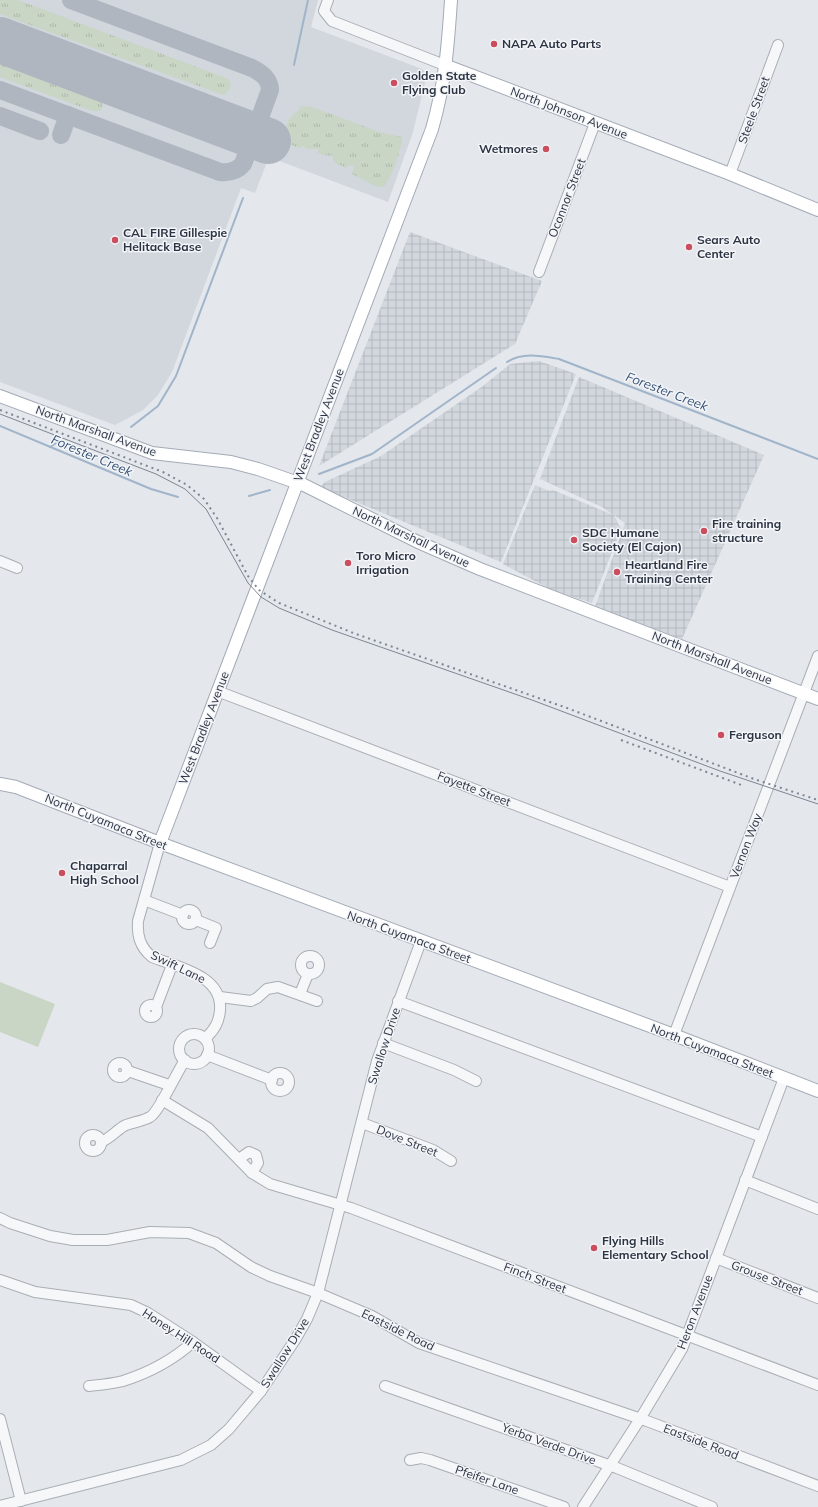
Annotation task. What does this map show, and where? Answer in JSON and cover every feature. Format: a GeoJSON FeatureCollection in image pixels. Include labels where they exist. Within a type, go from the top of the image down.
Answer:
{"type":"FeatureCollection","features":[{"type":"Feature","properties":{"kind":"main road","name":"West Bradley Avenue"},"geometry":{"type":"LineString","coordinates":[[160,843],[432,129],[440,102],[447,66],[451,0]]}},
{"type":"Feature","properties":{"kind":"main road","name":"North Johnson Avenue"},"geometry":{"type":"LineString","coordinates":[[447,66],[730,174],[818,210]]}},
{"type":"Feature","properties":{"kind":"main road","name":"North Marshall Avenue"},"geometry":{"type":"LineString","coordinates":[[0,396],[152,453],[231,462],[258,469],[297,483],[418,542],[480,569],[818,699]]}},
{"type":"Feature","properties":{"kind":"main road","name":"North Cuyamaca Street"},"geometry":{"type":"LineString","coordinates":[[0,784],[16,787],[160,843],[674,1035],[818,1091]]}},
{"type":"Feature","properties":{"kind":"street","name":"North Johnson Avenue"},"geometry":{"type":"LineString","coordinates":[[328,0],[324,11],[332,21],[447,66]]}},
{"type":"Feature","properties":{"kind":"street","name":"Steele Street"},"geometry":{"type":"LineString","coordinates":[[730,174],[778,45]]}},
{"type":"Feature","properties":{"kind":"street","name":"Oconnor Street"},"geometry":{"type":"LineString","coordinates":[[539,272],[595,123]]}},
{"type":"Feature","properties":{"kind":"street"},"geometry":{"type":"LineString","coordinates":[[0,561],[16,568]]}},
{"type":"Feature","properties":{"kind":"street","name":"Vernon Way"},"geometry":{"type":"LineString","coordinates":[[674,1035],[818,656]]}},
{"type":"Feature","properties":{"kind":"street","name":"Fayette Street"},"geometry":{"type":"LineString","coordinates":[[217,691],[730,887]]}},
{"type":"Feature","properties":{"kind":"street","name":"Swift Lane"},"geometry":{"type":"LineString","coordinates":[[160,843],[138,921],[138,932],[141,944],[146,952],[152,956],[206,979],[214,987],[220,997]]}},
{"type":"Feature","properties":{"kind":"street"},"geometry":{"type":"LineString","coordinates":[[144,900],[183,915],[188,910],[192,911],[196,916],[196,920],[216,928],[210,943]]}},
{"type":"Feature","properties":{"kind":"street","name":"Swallow Drive"},"geometry":{"type":"LineString","coordinates":[[0,1506],[181,1460],[211,1445],[229,1429],[260,1391],[307,1320],[318,1293],[377,1061],[421,941]]}},
{"type":"Feature","properties":{"kind":"street"},"geometry":{"type":"LineString","coordinates":[[156,1007],[172,965]]}},
{"type":"Feature","properties":{"kind":"street"},"geometry":{"type":"LineString","coordinates":[[300,994],[308,974]]}},
{"type":"Feature","properties":{"kind":"street"},"geometry":{"type":"LineString","coordinates":[[205,1039],[218,1024],[220,997],[251,1001],[258,998],[267,989],[278,987],[316,1001]]}},
{"type":"Feature","properties":{"kind":"street"},"geometry":{"type":"LineString","coordinates":[[398,1001],[762,1137]]}},
{"type":"Feature","properties":{"kind":"street"},"geometry":{"type":"LineString","coordinates":[[191,1034],[201,1036],[205,1039],[208,1046],[207,1055],[198,1063],[189,1063],[180,1053],[179,1048],[183,1039],[191,1034]]}},
{"type":"Feature","properties":{"kind":"street"},"geometry":{"type":"LineString","coordinates":[[383,1043],[454,1070],[476,1081]]}},
{"type":"Feature","properties":{"kind":"street"},"geometry":{"type":"LineString","coordinates":[[207,1055],[272,1080]]}},
{"type":"Feature","properties":{"kind":"street"},"geometry":{"type":"LineString","coordinates":[[101,1142],[112,1138],[125,1126],[150,1117],[157,1111],[169,1085],[185,1060]]}},
{"type":"Feature","properties":{"kind":"street"},"geometry":{"type":"LineString","coordinates":[[128,1071],[169,1085]]}},
{"type":"Feature","properties":{"kind":"street","name":"Heron Avenue"},"geometry":{"type":"LineString","coordinates":[[583,1507],[640,1419],[682,1349],[784,1078]]}},
{"type":"Feature","properties":{"kind":"street","name":"Finch Street"},"geometry":{"type":"LineString","coordinates":[[162,1100],[208,1128],[252,1173],[270,1184],[341,1205],[818,1385]]}},
{"type":"Feature","properties":{"kind":"street","name":"Dove Street"},"geometry":{"type":"LineString","coordinates":[[362,1123],[433,1150],[451,1161]]}},
{"type":"Feature","properties":{"kind":"street"},"geometry":{"type":"LineString","coordinates":[[238,1159],[249,1152],[256,1155],[258,1163],[252,1173]]}},
{"type":"Feature","properties":{"kind":"street"},"geometry":{"type":"LineString","coordinates":[[745,1180],[818,1209]]}},
{"type":"Feature","properties":{"kind":"street","name":"Eastside Road"},"geometry":{"type":"LineString","coordinates":[[0,1218],[10,1223],[50,1236],[73,1240],[107,1240],[150,1232],[189,1232],[216,1243],[252,1267],[270,1276],[318,1293],[372,1316],[419,1343],[640,1419],[818,1486]]}},
{"type":"Feature","properties":{"kind":"street","name":"Grouse Street"},"geometry":{"type":"LineString","coordinates":[[716,1258],[818,1298]]}},
{"type":"Feature","properties":{"kind":"street","name":"Honey Hill Road"},"geometry":{"type":"LineString","coordinates":[[0,1280],[35,1292],[131,1305],[148,1312],[193,1342],[260,1391]]}},
{"type":"Feature","properties":{"kind":"street"},"geometry":{"type":"LineString","coordinates":[[89,1386],[122,1382],[148,1371],[180,1354],[193,1342]]}},
{"type":"Feature","properties":{"kind":"street","name":"Yerba Verde Drive"},"geometry":{"type":"LineString","coordinates":[[385,1386],[609,1465],[712,1507]]}},
{"type":"Feature","properties":{"kind":"street"},"geometry":{"type":"LineString","coordinates":[[0,1419],[21,1501]]}},
{"type":"Feature","properties":{"kind":"street","name":"Pfeifer Lane"},"geometry":{"type":"LineString","coordinates":[[410,1460],[420,1458],[430,1460],[564,1507]]}},
{"type":"Feature","properties":{"kind":"shaded area"},"geometry":{"type":"Polygon","coordinates":[[[0,0],[318,0],[311,27],[422,69],[427,74],[413,132],[388,202],[269,157],[255,193],[241,188],[172,372],[158,395],[143,410],[115,425],[0,382],[0,0]]]}},
{"type":"Feature","properties":{"kind":"shaded area"},"geometry":{"type":"Polygon","coordinates":[[[410,232],[542,281],[515,344],[319,466],[410,232]]]}},
{"type":"Feature","properties":{"kind":"shaded area"},"geometry":{"type":"Polygon","coordinates":[[[539,361],[576,374],[501,562],[320,487],[325,482],[381,456],[483,386],[510,364],[539,361]]]}},
{"type":"Feature","properties":{"kind":"shaded area"},"geometry":{"type":"Polygon","coordinates":[[[579,377],[764,455],[682,639],[595,607],[625,523],[614,515],[621,529],[592,603],[552,590],[503,564],[535,485],[549,491],[553,490],[613,515],[602,507],[540,479],[579,377]]]}},
{"type":"Feature","properties":{"kind":"green space"},"geometry":{"type":"Polygon","coordinates":[[[0,0],[18,0],[221,76],[228,79],[231,84],[230,88],[223,95],[0,14],[0,0]]]}},
{"type":"Feature","properties":{"kind":"green space"},"geometry":{"type":"Polygon","coordinates":[[[0,62],[97,99],[103,106],[100,111],[92,111],[0,77],[0,62]]]}},
{"type":"Feature","properties":{"kind":"green space"},"geometry":{"type":"Polygon","coordinates":[[[301,106],[312,107],[379,132],[402,137],[401,147],[396,163],[387,183],[384,186],[377,187],[352,174],[354,166],[348,165],[347,168],[335,163],[331,154],[329,156],[317,153],[319,149],[308,149],[303,146],[299,148],[281,141],[290,118],[299,110],[301,106]]]}},
{"type":"Feature","properties":{"kind":"green space"},"geometry":{"type":"Polygon","coordinates":[[[0,982],[55,1004],[38,1047],[0,1032],[0,982]]]}},
{"type":"Feature","properties":{"kind":"waterway"},"geometry":{"type":"LineString","coordinates":[[294,65],[308,0]]}},
{"type":"Feature","properties":{"kind":"waterway"},"geometry":{"type":"LineString","coordinates":[[131,427],[158,406],[176,376],[243,198]]}},
{"type":"Feature","properties":{"kind":"waterway","name":"Forester Creek"},"geometry":{"type":"LineString","coordinates":[[507,362],[526,356],[559,359],[818,459]]}},
{"type":"Feature","properties":{"kind":"waterway","name":"Forester Creek"},"geometry":{"type":"LineString","coordinates":[[319,474],[372,454],[496,368]]}},
{"type":"Feature","properties":{"kind":"waterway","name":"Forester Creek"},"geometry":{"type":"LineString","coordinates":[[0,426],[151,489],[178,497]]}},
{"type":"Feature","properties":{"kind":"waterway","name":"Forester Creek"},"geometry":{"type":"LineString","coordinates":[[50,447],[58,442]]}},
{"type":"Feature","properties":{"kind":"waterway","name":"Forester Creek"},"geometry":{"type":"LineString","coordinates":[[249,496],[270,490]]}},
{"type":"Feature","properties":{"kind":"taxiway"},"geometry":{"type":"LineString","coordinates":[[0,90],[220,172],[233,171],[243,164],[270,90],[269,83],[265,77],[252,68],[71,0]]}},
{"type":"Feature","properties":{"kind":"taxiway"},"geometry":{"type":"LineString","coordinates":[[61,135],[68,115]]}},
{"type":"Feature","properties":{"kind":"taxiway"},"geometry":{"type":"LineString","coordinates":[[0,116],[40,131]]}},
{"type":"Feature","properties":{"kind":"runway"},"geometry":{"type":"LineString","coordinates":[[0,40],[268,141]]}},
{"type":"Feature","properties":{"kind":"tram line"},"geometry":{"type":"LineString","coordinates":[[0,414],[156,474],[185,489],[206,509],[248,583],[261,597],[279,608],[332,630],[532,700],[720,771],[818,804]]}},
{"type":"Feature","properties":{"kind":"railway"},"geometry":{"type":"LineString","coordinates":[[0,410],[163,472],[187,485],[204,499],[217,518],[248,576],[259,590],[279,603],[356,634],[567,708],[754,779],[818,800]]}},
{"type":"Feature","properties":{"kind":"railway"},"geometry":{"type":"LineString","coordinates":[[621,740],[744,786]]}},
{"type":"Feature","properties":{"kind":"place","name":"NAPA Auto Parts"},"geometry":{"type":"Point","coordinates":[494,44]}},
{"type":"Feature","properties":{"kind":"place","name":"Golden State Flying Club"},"geometry":{"type":"Point","coordinates":[394,83]}},
{"type":"Feature","properties":{"kind":"place","name":"Wetmores"},"geometry":{"type":"Point","coordinates":[546,149]}},
{"type":"Feature","properties":{"kind":"place","name":"CAL FIRE Gillespie Helitack Base"},"geometry":{"type":"Point","coordinates":[115,240]}},
{"type":"Feature","properties":{"kind":"place","name":"Sears Auto Center"},"geometry":{"type":"Point","coordinates":[689,247]}},
{"type":"Feature","properties":{"kind":"place","name":"Fire training structure"},"geometry":{"type":"Point","coordinates":[704,531]}},
{"type":"Feature","properties":{"kind":"place","name":"SDC Humane Society (El Cajon)"},"geometry":{"type":"Point","coordinates":[574,540]}},
{"type":"Feature","properties":{"kind":"place","name":"Toro Micro Irrigation"},"geometry":{"type":"Point","coordinates":[348,563]}},
{"type":"Feature","properties":{"kind":"place","name":"Heartland Fire Training Center"},"geometry":{"type":"Point","coordinates":[617,572]}},
{"type":"Feature","properties":{"kind":"place","name":"Ferguson"},"geometry":{"type":"Point","coordinates":[721,735]}},
{"type":"Feature","properties":{"kind":"place","name":"Chaparral High School"},"geometry":{"type":"Point","coordinates":[62,873]}},
{"type":"Feature","properties":{"kind":"place","name":"Flying Hills Elementary School"},"geometry":{"type":"Point","coordinates":[594,1248]}}]}
